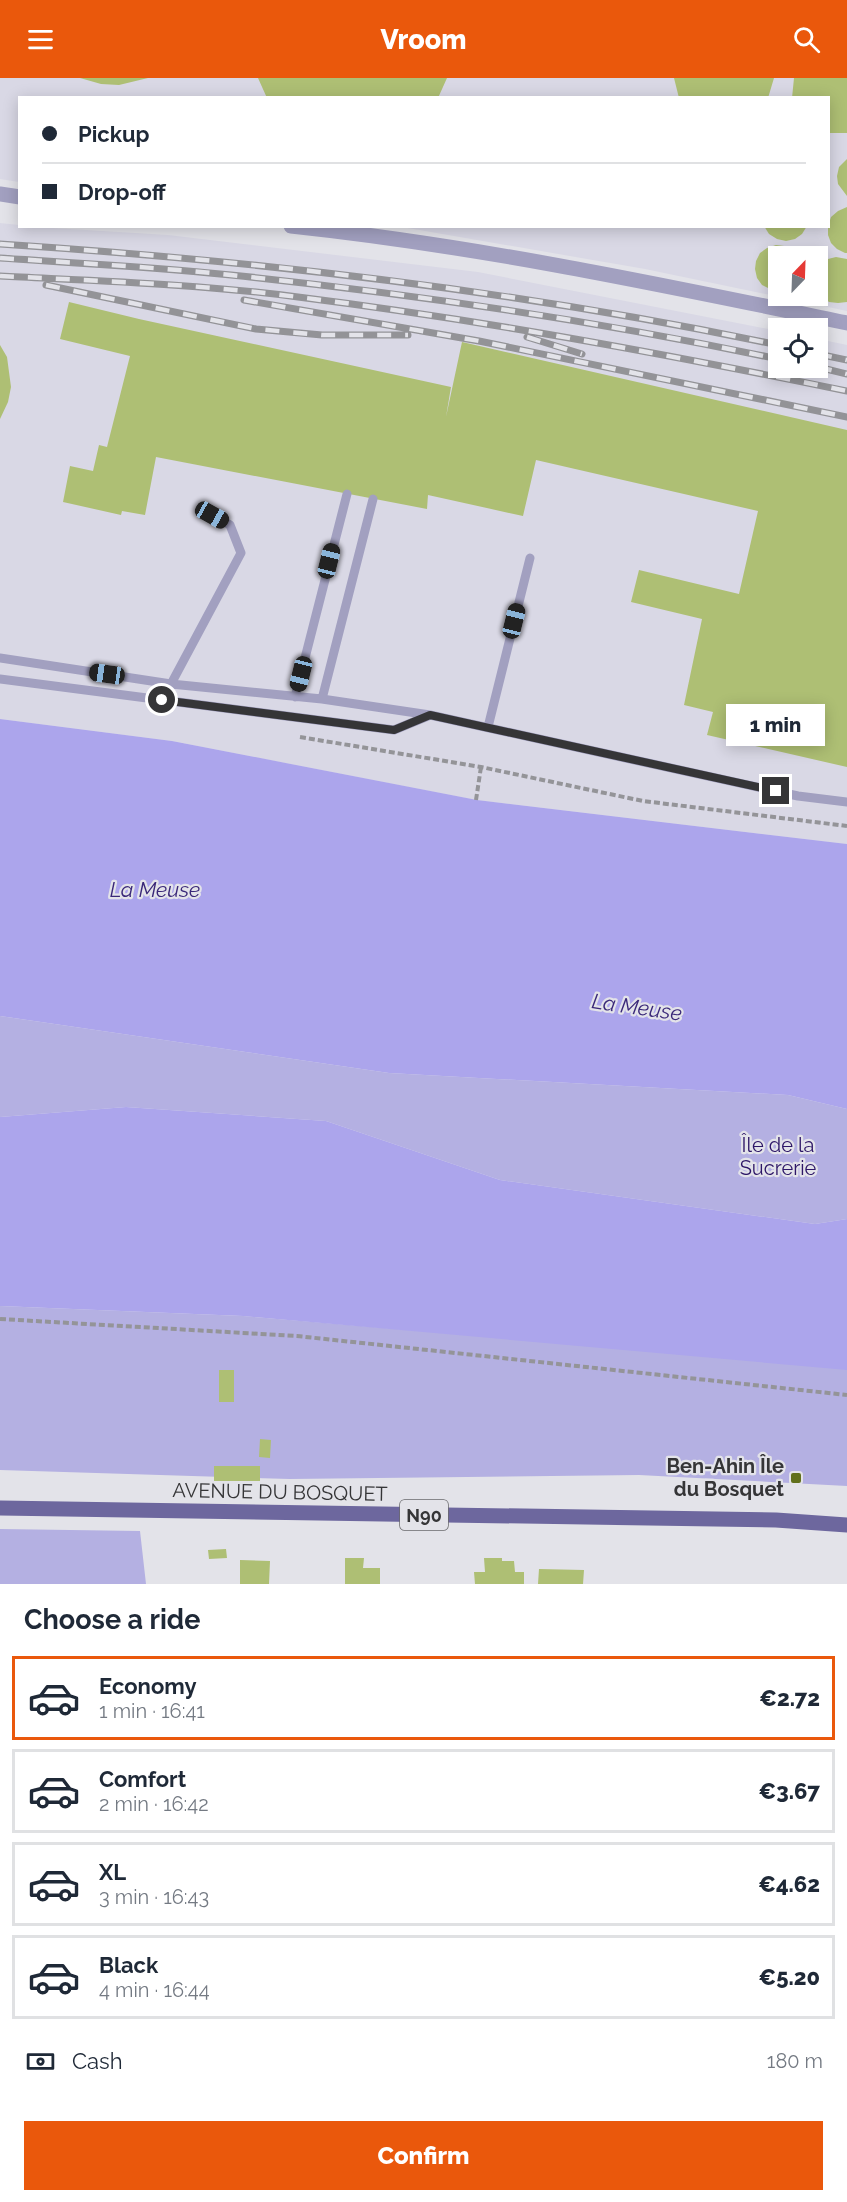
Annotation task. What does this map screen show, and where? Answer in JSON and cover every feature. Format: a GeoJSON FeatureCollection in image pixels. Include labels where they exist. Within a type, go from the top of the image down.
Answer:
{"type":"FeatureCollection","features":[{"type":"Feature","properties":{"kind":"main road","name":"AVENUE DU BOSQUET"},"geometry":{"type":"LineString","coordinates":[[0,1509],[776,1520],[847,1525]]}},
{"type":"Feature","properties":{"kind":"street"},"geometry":{"type":"LineString","coordinates":[[0,194],[18,197]]}},
{"type":"Feature","properties":{"kind":"street"},"geometry":{"type":"LineString","coordinates":[[309,228],[383,236],[606,275],[847,323]]}},
{"type":"Feature","properties":{"kind":"lane"},"geometry":{"type":"LineString","coordinates":[[295,697],[347,494]]}},
{"type":"Feature","properties":{"kind":"lane"},"geometry":{"type":"LineString","coordinates":[[322,699],[373,499]]}},
{"type":"Feature","properties":{"kind":"lane"},"geometry":{"type":"LineString","coordinates":[[171,684],[241,553],[230,525],[212,515]]}},
{"type":"Feature","properties":{"kind":"lane"},"geometry":{"type":"LineString","coordinates":[[488,727],[530,558]]}},
{"type":"Feature","properties":{"kind":"lane"},"geometry":{"type":"LineString","coordinates":[[0,658],[171,684],[322,699],[430,715],[798,795],[847,802]]}},
{"type":"Feature","properties":{"kind":"lane"},"geometry":{"type":"LineString","coordinates":[[0,679],[394,730],[430,715]]}},
{"type":"Feature","properties":{"kind":"path"},"geometry":{"type":"LineString","coordinates":[[298,736],[481,767],[643,801],[847,826]]}},
{"type":"Feature","properties":{"kind":"path"},"geometry":{"type":"LineString","coordinates":[[477,800],[481,767]]}},
{"type":"Feature","properties":{"kind":"path"},"geometry":{"type":"LineString","coordinates":[[0,1319],[297,1336],[847,1395]]}},
{"type":"Feature","properties":{"kind":"shaded area"},"geometry":{"type":"Polygon","coordinates":[[[0,78],[847,78],[847,311],[823,306],[828,306],[828,246],[768,246],[768,295],[645,269],[408,228],[830,228],[830,96],[18,96],[18,182],[0,179],[0,78]]]}},
{"type":"Feature","properties":{"kind":"shaded area"},"geometry":{"type":"Polygon","coordinates":[[[0,223],[18,225],[18,228],[168,235],[478,272],[768,329],[768,378],[828,378],[828,341],[847,345],[847,844],[476,800],[172,741],[0,719],[0,223]]]}},
{"type":"Feature","properties":{"kind":"green space","name":"Île de la Sucrerie"},"geometry":{"type":"Polygon","coordinates":[[[0,1016],[389,1073],[788,1095],[847,1109],[847,1219],[815,1224],[500,1180],[326,1121],[126,1107],[0,1117],[0,1016]]]}},
{"type":"Feature","properties":{"kind":"green space"},"geometry":{"type":"Polygon","coordinates":[[[0,1306],[243,1316],[847,1367],[847,1486],[639,1475],[290,1479],[0,1470],[0,1306]]]}},
{"type":"Feature","properties":{"kind":"green space"},"geometry":{"type":"Polygon","coordinates":[[[0,1529],[140,1531],[146,1584],[0,1584],[0,1529]]]}},
{"type":"Feature","properties":{"kind":"water","name":"La Meuse"},"geometry":{"type":"Polygon","coordinates":[[[0,719],[172,741],[477,800],[847,844],[847,1109],[788,1095],[389,1073],[0,1016],[0,719]]]}},
{"type":"Feature","properties":{"kind":"water"},"geometry":{"type":"Polygon","coordinates":[[[126,1107],[326,1121],[500,1180],[815,1224],[847,1219],[847,1370],[243,1316],[0,1306],[0,1117],[126,1107]]]}},
{"type":"Feature","properties":{"kind":"building"},"geometry":{"type":"Polygon","coordinates":[[[80,78],[148,78],[119,85],[101,84],[80,78]]]}},
{"type":"Feature","properties":{"kind":"building"},"geometry":{"type":"Polygon","coordinates":[[[258,78],[447,78],[439,96],[266,96],[258,78]]]}},
{"type":"Feature","properties":{"kind":"building"},"geometry":{"type":"Polygon","coordinates":[[[674,78],[774,78],[769,96],[678,96],[674,78]]]}},
{"type":"Feature","properties":{"kind":"building"},"geometry":{"type":"Polygon","coordinates":[[[794,78],[847,78],[847,133],[830,133],[830,96],[792,96],[794,78]]]}},
{"type":"Feature","properties":{"kind":"building"},"geometry":{"type":"Polygon","coordinates":[[[847,159],[847,196],[838,184],[837,176],[839,167],[847,159]]]}},
{"type":"Feature","properties":{"kind":"building"},"geometry":{"type":"Polygon","coordinates":[[[847,207],[847,253],[837,249],[831,243],[828,235],[831,217],[847,207]]]}},
{"type":"Feature","properties":{"kind":"building"},"geometry":{"type":"Polygon","coordinates":[[[765,228],[806,228],[795,239],[786,241],[769,234],[765,228]]]}},
{"type":"Feature","properties":{"kind":"building"},"geometry":{"type":"Polygon","coordinates":[[[767,248],[768,288],[762,285],[757,278],[755,269],[760,253],[767,248]]]}},
{"type":"Feature","properties":{"kind":"building"},"geometry":{"type":"Polygon","coordinates":[[[836,257],[847,259],[847,302],[828,301],[828,259],[836,257]]]}},
{"type":"Feature","properties":{"kind":"building"},"geometry":{"type":"Polygon","coordinates":[[[69,302],[451,387],[446,417],[462,342],[847,430],[847,767],[707,735],[713,712],[684,705],[702,619],[631,602],[639,570],[739,594],[758,511],[536,460],[523,516],[428,495],[427,509],[156,457],[145,515],[122,511],[121,515],[63,502],[70,466],[93,471],[99,445],[107,447],[130,356],[60,339],[69,302]]]}},
{"type":"Feature","properties":{"kind":"building"},"geometry":{"type":"Polygon","coordinates":[[[0,345],[7,357],[11,387],[8,402],[0,419],[0,345]]]}},
{"type":"Feature","properties":{"kind":"building"},"geometry":{"type":"Polygon","coordinates":[[[219,1370],[234,1370],[234,1402],[219,1402],[219,1370]]]}},
{"type":"Feature","properties":{"kind":"building"},"geometry":{"type":"Polygon","coordinates":[[[260,1439],[271,1440],[270,1458],[259,1457],[260,1439]]]}},
{"type":"Feature","properties":{"kind":"building"},"geometry":{"type":"Polygon","coordinates":[[[214,1466],[260,1466],[260,1481],[214,1481],[214,1466]]]}},
{"type":"Feature","properties":{"kind":"building"},"geometry":{"type":"Polygon","coordinates":[[[226,1549],[227,1558],[209,1559],[208,1550],[226,1549]]]}},
{"type":"Feature","properties":{"kind":"building"},"geometry":{"type":"Polygon","coordinates":[[[345,1558],[364,1558],[363,1568],[380,1568],[380,1584],[345,1584],[345,1558]]]}},
{"type":"Feature","properties":{"kind":"building"},"geometry":{"type":"Polygon","coordinates":[[[484,1558],[514,1561],[515,1572],[524,1572],[524,1584],[475,1584],[474,1572],[485,1572],[484,1558]]]}},
{"type":"Feature","properties":{"kind":"building"},"geometry":{"type":"Polygon","coordinates":[[[240,1560],[270,1561],[269,1584],[240,1584],[240,1560]]]}},
{"type":"Feature","properties":{"kind":"building"},"geometry":{"type":"Polygon","coordinates":[[[539,1569],[584,1570],[583,1584],[538,1584],[539,1569]]]}},
{"type":"Feature","properties":{"kind":"railway"},"geometry":{"type":"LineString","coordinates":[[0,244],[196,259],[391,281],[585,309],[768,343]]}},
{"type":"Feature","properties":{"kind":"railway"},"geometry":{"type":"LineString","coordinates":[[0,258],[202,272],[369,291],[574,321],[768,357]]}},
{"type":"Feature","properties":{"kind":"railway"},"geometry":{"type":"LineString","coordinates":[[0,276],[224,289],[367,306],[574,339],[847,391]]}},
{"type":"Feature","properties":{"kind":"railway"},"geometry":{"type":"LineString","coordinates":[[46,285],[256,329],[322,335],[408,335]]}},
{"type":"Feature","properties":{"kind":"railway"},"geometry":{"type":"LineString","coordinates":[[244,300],[479,341],[847,417]]}},
{"type":"Feature","properties":{"kind":"railway"},"geometry":{"type":"LineString","coordinates":[[527,337],[582,354]]}},
{"type":"Feature","properties":{"kind":"railway"},"geometry":{"type":"LineString","coordinates":[[828,356],[847,360]]}},
{"type":"Feature","properties":{"kind":"railway"},"geometry":{"type":"LineString","coordinates":[[828,369],[847,374]]}},
{"type":"Feature","properties":{"kind":"place","name":"Ben-Ahin Île du Bosquet"},"geometry":{"type":"Point","coordinates":[796,1478]}},
{"type":"Feature","properties":{"kind":"route"},"geometry":{"type":"LineString","coordinates":[[162,700],[394,730],[430,715],[776,791]]}}]}
